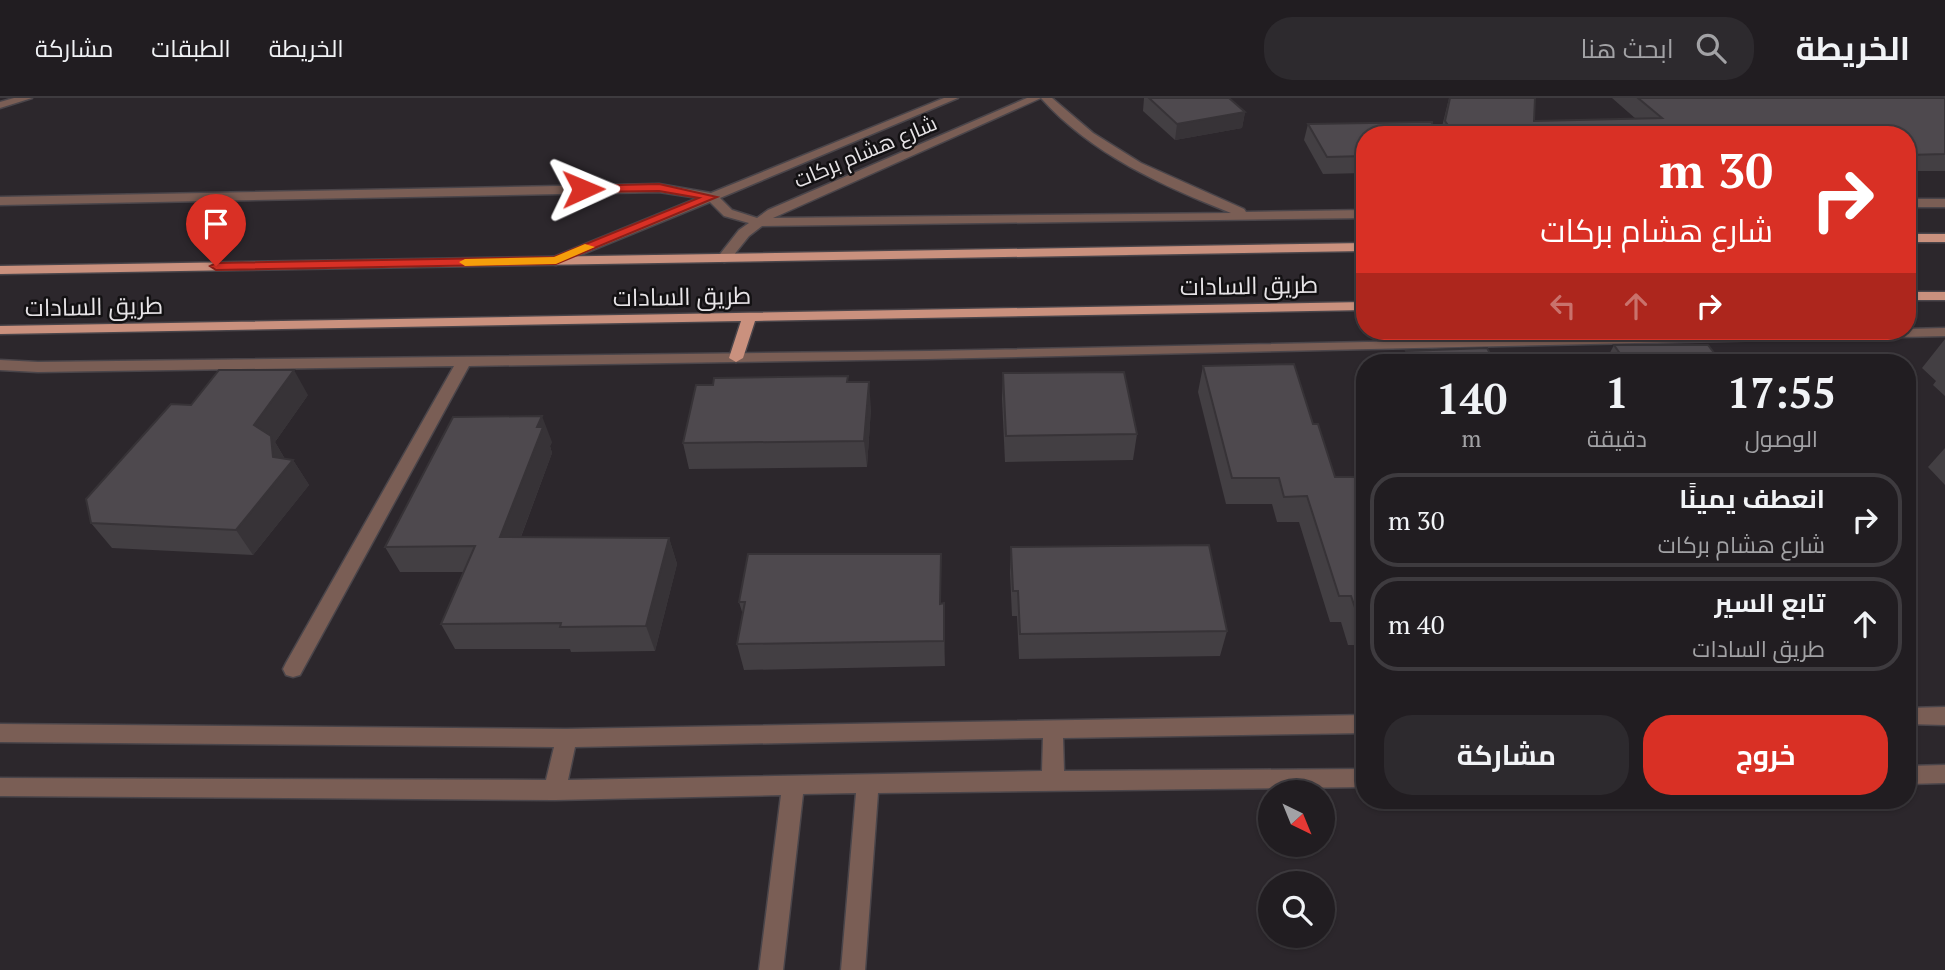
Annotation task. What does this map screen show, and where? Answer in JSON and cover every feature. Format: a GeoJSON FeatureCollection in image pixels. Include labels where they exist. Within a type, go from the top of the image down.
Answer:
{"type":"FeatureCollection","features":[{"type":"Feature","properties":{"kind":"main road"},"geometry":{"type":"LineString","coordinates":[[1916,238],[1945,237]]}},
{"type":"Feature","properties":{"kind":"main road","name":"طريق السادات"},"geometry":{"type":"LineString","coordinates":[[0,270],[1356,247]]}},
{"type":"Feature","properties":{"kind":"main road"},"geometry":{"type":"LineString","coordinates":[[1916,296],[1945,296]]}},
{"type":"Feature","properties":{"kind":"main road","name":"طريق السادات"},"geometry":{"type":"LineString","coordinates":[[0,330],[1356,306]]}},
{"type":"Feature","properties":{"kind":"main road"},"geometry":{"type":"LineString","coordinates":[[736,358],[749,317]]}},
{"type":"Feature","properties":{"kind":"street"},"geometry":{"type":"LineString","coordinates":[[0,105],[27,98]]}},
{"type":"Feature","properties":{"kind":"street","name":"شارع هشام بركات"},"geometry":{"type":"LineString","coordinates":[[556,261],[953,98]]}},
{"type":"Feature","properties":{"kind":"street","name":"شارع هشام بركات"},"geometry":{"type":"LineString","coordinates":[[724,258],[732,245],[758,222],[788,206],[1035,98]]}},
{"type":"Feature","properties":{"kind":"street"},"geometry":{"type":"LineString","coordinates":[[1046,98],[1076,126],[1129,161],[1196,195],[1250,216]]}},
{"type":"Feature","properties":{"kind":"street"},"geometry":{"type":"LineString","coordinates":[[0,201],[639,188],[677,189],[712,197],[728,213],[758,222],[1356,214]]}},
{"type":"Feature","properties":{"kind":"street"},"geometry":{"type":"LineString","coordinates":[[1916,204],[1945,203]]}},
{"type":"Feature","properties":{"kind":"street"},"geometry":{"type":"LineString","coordinates":[[1916,333],[1945,332]]}},
{"type":"Feature","properties":{"kind":"street"},"geometry":{"type":"LineString","coordinates":[[0,365],[38,368],[736,358],[1573,340]]}},
{"type":"Feature","properties":{"kind":"street"},"geometry":{"type":"LineString","coordinates":[[293,668],[464,361]]}},
{"type":"Feature","properties":{"kind":"street"},"geometry":{"type":"LineString","coordinates":[[1916,716],[1945,716]]}},
{"type":"Feature","properties":{"kind":"street"},"geometry":{"type":"LineString","coordinates":[[0,733],[566,738],[1356,724]]}},
{"type":"Feature","properties":{"kind":"street"},"geometry":{"type":"LineString","coordinates":[[1052,729],[1053,780]]}},
{"type":"Feature","properties":{"kind":"street"},"geometry":{"type":"LineString","coordinates":[[555,790],[566,738]]}},
{"type":"Feature","properties":{"kind":"street"},"geometry":{"type":"LineString","coordinates":[[1916,775],[1945,774]]}},
{"type":"Feature","properties":{"kind":"street"},"geometry":{"type":"LineString","coordinates":[[0,787],[555,790],[1053,780],[1356,778]]}},
{"type":"Feature","properties":{"kind":"street"},"geometry":{"type":"LineString","coordinates":[[853,970],[868,784]]}},
{"type":"Feature","properties":{"kind":"street"},"geometry":{"type":"LineString","coordinates":[[771,970],[793,786]]}},
{"type":"Feature","properties":{"kind":"building"},"geometry":{"type":"Polygon","coordinates":[[[1149,98],[1229,98],[1245,112],[1177,124],[1149,98]]]}},
{"type":"Feature","properties":{"kind":"building"},"geometry":{"type":"Polygon","coordinates":[[[1450,98],[1535,98],[1534,121],[1662,118],[1638,98],[1945,98],[1945,154],[1916,155],[1916,126],[1449,126],[1445,121],[1450,98]]]}},
{"type":"Feature","properties":{"kind":"building"},"geometry":{"type":"Polygon","coordinates":[[[1432,122],[1432,126],[1356,126],[1356,156],[1327,157],[1308,124],[1432,122]]]}},
{"type":"Feature","properties":{"kind":"building"},"geometry":{"type":"Polygon","coordinates":[[[1614,345],[1708,345],[1715,354],[1620,354],[1614,345]]]}},
{"type":"Feature","properties":{"kind":"building"},"geometry":{"type":"Polygon","coordinates":[[[1487,348],[1490,354],[1408,354],[1406,351],[1487,348]]]}},
{"type":"Feature","properties":{"kind":"building"},"geometry":{"type":"Polygon","coordinates":[[[1294,364],[1313,424],[1318,424],[1335,477],[1356,477],[1356,610],[1351,596],[1339,596],[1307,496],[1284,497],[1279,478],[1232,478],[1203,366],[1294,364]]]}},
{"type":"Feature","properties":{"kind":"building"},"geometry":{"type":"Polygon","coordinates":[[[219,370],[294,370],[254,425],[271,436],[273,457],[293,460],[236,530],[91,523],[86,499],[171,404],[191,405],[219,370]]]}},
{"type":"Feature","properties":{"kind":"building"},"geometry":{"type":"Polygon","coordinates":[[[1124,372],[1137,434],[1006,436],[1003,373],[1124,372]]]}},
{"type":"Feature","properties":{"kind":"building"},"geometry":{"type":"Polygon","coordinates":[[[848,376],[847,382],[869,382],[864,441],[683,443],[696,385],[713,385],[714,378],[848,376]]]}},
{"type":"Feature","properties":{"kind":"building"},"geometry":{"type":"Polygon","coordinates":[[[542,416],[537,427],[543,427],[500,537],[669,538],[646,626],[560,627],[561,623],[441,624],[475,546],[385,547],[453,417],[542,416]]]}},
{"type":"Feature","properties":{"kind":"building"},"geometry":{"type":"Polygon","coordinates":[[[1209,545],[1227,631],[1020,634],[1018,591],[1013,591],[1011,547],[1209,545]]]}},
{"type":"Feature","properties":{"kind":"building"},"geometry":{"type":"Polygon","coordinates":[[[748,554],[941,554],[940,604],[944,603],[944,641],[737,644],[745,602],[739,602],[748,554]]]}},
{"type":"Feature","properties":{"kind":"slow traffic"},"geometry":{"type":"LineString","coordinates":[[465,262],[556,261],[589,247]]}},
{"type":"Feature","properties":{"kind":"route"},"geometry":{"type":"LineString","coordinates":[[216,266],[556,261],[712,197],[677,189],[583,189]]}}]}
